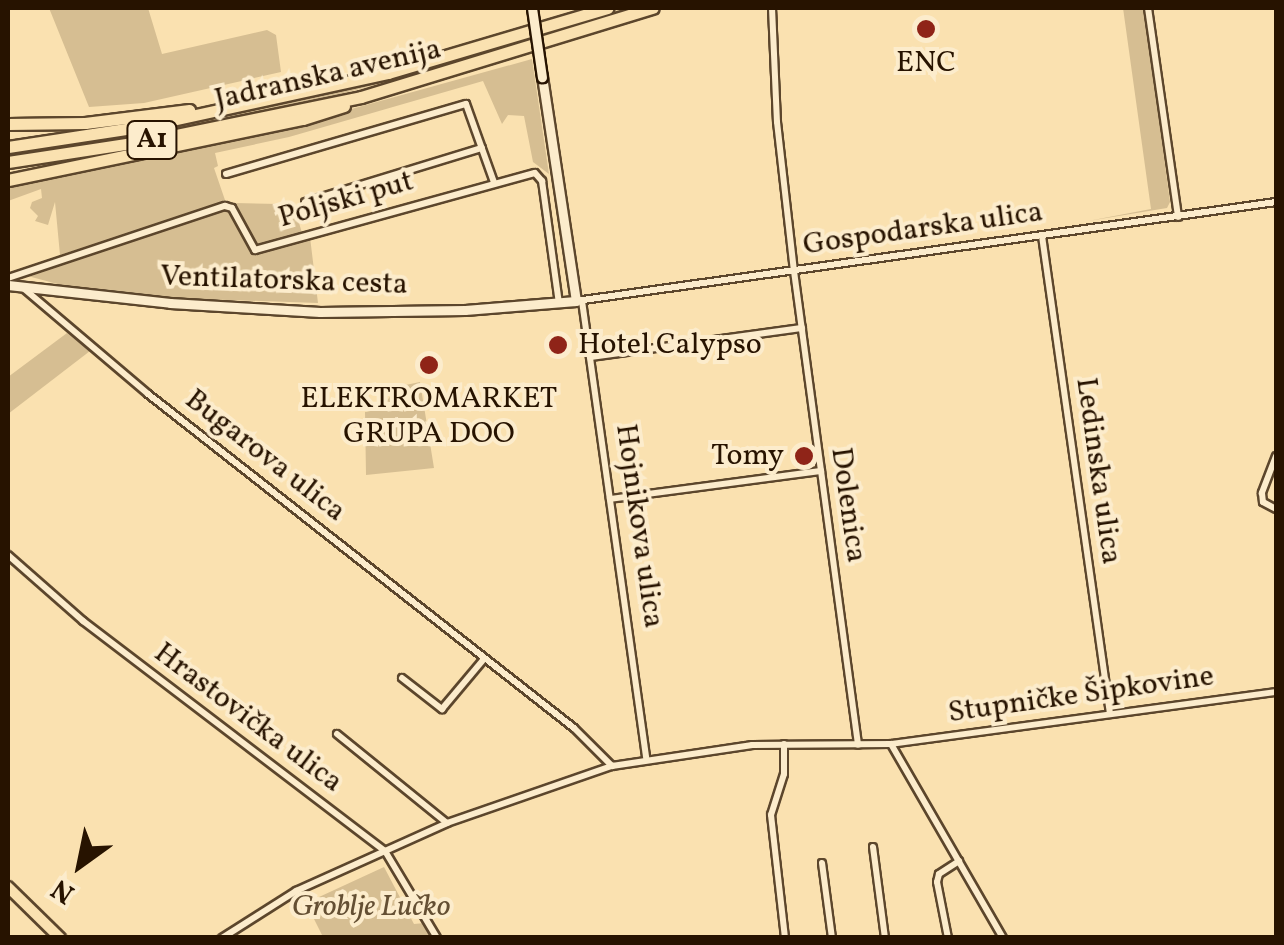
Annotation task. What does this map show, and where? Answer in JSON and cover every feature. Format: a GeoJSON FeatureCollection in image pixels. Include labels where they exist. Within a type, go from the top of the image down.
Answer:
{"type":"FeatureCollection","features":[{"type":"Feature","properties":{"kind":"highway","name":"Jadranska avenija"},"geometry":{"type":"LineString","coordinates":[[8,147],[127,129],[273,100],[388,73],[608,8]]}},
{"type":"Feature","properties":{"kind":"highway","name":"Jadranska avenija"},"geometry":{"type":"LineString","coordinates":[[8,162],[152,140],[362,97],[654,8]]}},
{"type":"Feature","properties":{"kind":"highway"},"geometry":{"type":"LineString","coordinates":[[8,180],[332,112],[362,97]]}},
{"type":"Feature","properties":{"kind":"highway"},"geometry":{"type":"LineString","coordinates":[[8,124],[85,123],[273,100]]}},
{"type":"Feature","properties":{"kind":"main road","name":"Hojnikova ulica"},"geometry":{"type":"LineString","coordinates":[[532,8],[579,301]]}},
{"type":"Feature","properties":{"kind":"main road","name":"Ventilatorska cesta"},"geometry":{"type":"LineString","coordinates":[[8,282],[170,303],[320,312],[579,301]]}},
{"type":"Feature","properties":{"kind":"main road"},"geometry":{"type":"LineString","coordinates":[[8,887],[60,938]]}},
{"type":"Feature","properties":{"kind":"street","name":"Dolenica"},"geometry":{"type":"LineString","coordinates":[[772,8],[776,122],[858,745]]}},
{"type":"Feature","properties":{"kind":"street"},"geometry":{"type":"LineString","coordinates":[[1148,8],[1178,217]]}},
{"type":"Feature","properties":{"kind":"street","name":"Poljski put"},"geometry":{"type":"LineString","coordinates":[[226,174],[466,104],[494,182]]}},
{"type":"Feature","properties":{"kind":"street","name":"Poljski put"},"geometry":{"type":"LineString","coordinates":[[305,202],[482,148]]}},
{"type":"Feature","properties":{"kind":"street","name":"Poljski put"},"geometry":{"type":"LineString","coordinates":[[8,282],[225,206],[232,208],[255,250],[494,182],[540,175],[560,303]]}},
{"type":"Feature","properties":{"kind":"street","name":"Gospodarska ulica"},"geometry":{"type":"LineString","coordinates":[[579,301],[1276,202]]}},
{"type":"Feature","properties":{"kind":"street","name":"Ledinska ulica"},"geometry":{"type":"LineString","coordinates":[[1042,236],[1110,712]]}},
{"type":"Feature","properties":{"kind":"street","name":"Bugarova ulica"},"geometry":{"type":"LineString","coordinates":[[21,286],[52,316],[574,728],[612,766]]}},
{"type":"Feature","properties":{"kind":"street","name":"Hojnikova ulica"},"geometry":{"type":"LineString","coordinates":[[579,301],[646,758]]}},
{"type":"Feature","properties":{"kind":"street"},"geometry":{"type":"LineString","coordinates":[[590,357],[802,328]]}},
{"type":"Feature","properties":{"kind":"street"},"geometry":{"type":"LineString","coordinates":[[1276,456],[1262,500],[1276,510]]}},
{"type":"Feature","properties":{"kind":"street"},"geometry":{"type":"LineString","coordinates":[[610,500],[821,471]]}},
{"type":"Feature","properties":{"kind":"street","name":"Hrastovička ulica"},"geometry":{"type":"LineString","coordinates":[[8,555],[83,620],[385,852],[436,938]]}},
{"type":"Feature","properties":{"kind":"street"},"geometry":{"type":"LineString","coordinates":[[402,678],[444,708],[484,659]]}},
{"type":"Feature","properties":{"kind":"street","name":"Stupničke Šipkovine"},"geometry":{"type":"LineString","coordinates":[[222,938],[296,891],[447,823],[646,758],[784,744],[891,744],[1276,692]]}},
{"type":"Feature","properties":{"kind":"street"},"geometry":{"type":"LineString","coordinates":[[337,734],[447,823]]}},
{"type":"Feature","properties":{"kind":"street"},"geometry":{"type":"LineString","coordinates":[[784,744],[784,774],[771,815],[785,938]]}},
{"type":"Feature","properties":{"kind":"street"},"geometry":{"type":"LineString","coordinates":[[891,744],[1003,938]]}},
{"type":"Feature","properties":{"kind":"street"},"geometry":{"type":"LineString","coordinates":[[873,847],[885,938]]}},
{"type":"Feature","properties":{"kind":"street"},"geometry":{"type":"LineString","coordinates":[[948,938],[939,874],[959,861]]}},
{"type":"Feature","properties":{"kind":"street"},"geometry":{"type":"LineString","coordinates":[[822,862],[832,938]]}},
{"type":"Feature","properties":{"kind":"green space"},"geometry":{"type":"Polygon","coordinates":[[[49,8],[148,8],[162,54],[267,30],[276,35],[281,72],[144,103],[89,107],[49,8]]]}},
{"type":"Feature","properties":{"kind":"green space"},"geometry":{"type":"Polygon","coordinates":[[[635,8],[473,59],[344,93],[207,124],[8,156],[342,90],[635,8]]]}},
{"type":"Feature","properties":{"kind":"green space"},"geometry":{"type":"Polygon","coordinates":[[[1123,8],[1144,8],[1170,202],[1167,208],[1088,221],[1151,209],[1123,8]]]}},
{"type":"Feature","properties":{"kind":"green space"},"geometry":{"type":"Polygon","coordinates":[[[532,59],[549,174],[533,162],[524,116],[508,115],[502,124],[483,81],[289,137],[215,153],[218,166],[214,168],[226,203],[60,255],[55,202],[48,225],[35,221],[38,216],[30,208],[32,202],[42,198],[41,189],[8,201],[8,184],[54,171],[272,131],[532,59]]]}},
{"type":"Feature","properties":{"kind":"green space"},"geometry":{"type":"Polygon","coordinates":[[[234,203],[279,204],[282,213],[295,209],[302,233],[256,248],[234,203]]]}},
{"type":"Feature","properties":{"kind":"green space"},"geometry":{"type":"Polygon","coordinates":[[[227,209],[253,255],[310,237],[318,303],[169,298],[65,286],[24,275],[227,209]]]}},
{"type":"Feature","properties":{"kind":"green space"},"geometry":{"type":"Polygon","coordinates":[[[67,333],[90,351],[8,414],[8,377],[67,333]]]}},
{"type":"Feature","properties":{"kind":"green space"},"geometry":{"type":"Polygon","coordinates":[[[420,382],[434,468],[366,475],[365,412],[382,409],[396,387],[420,382]]]}},
{"type":"Feature","properties":{"kind":"green space","name":"Groblje Lučko"},"geometry":{"type":"Polygon","coordinates":[[[384,867],[414,924],[425,923],[430,937],[323,937],[306,903],[384,867]]]}},
{"type":"Feature","properties":{"kind":"place","name":"ENC"},"geometry":{"type":"Point","coordinates":[926,29]}},
{"type":"Feature","properties":{"kind":"place","name":"Hotel Calypso"},"geometry":{"type":"Point","coordinates":[558,345]}},
{"type":"Feature","properties":{"kind":"place","name":"ELEKTROMARKET GRUPA DOO"},"geometry":{"type":"Point","coordinates":[429,365]}},
{"type":"Feature","properties":{"kind":"place","name":"Tomy"},"geometry":{"type":"Point","coordinates":[804,456]}}]}
